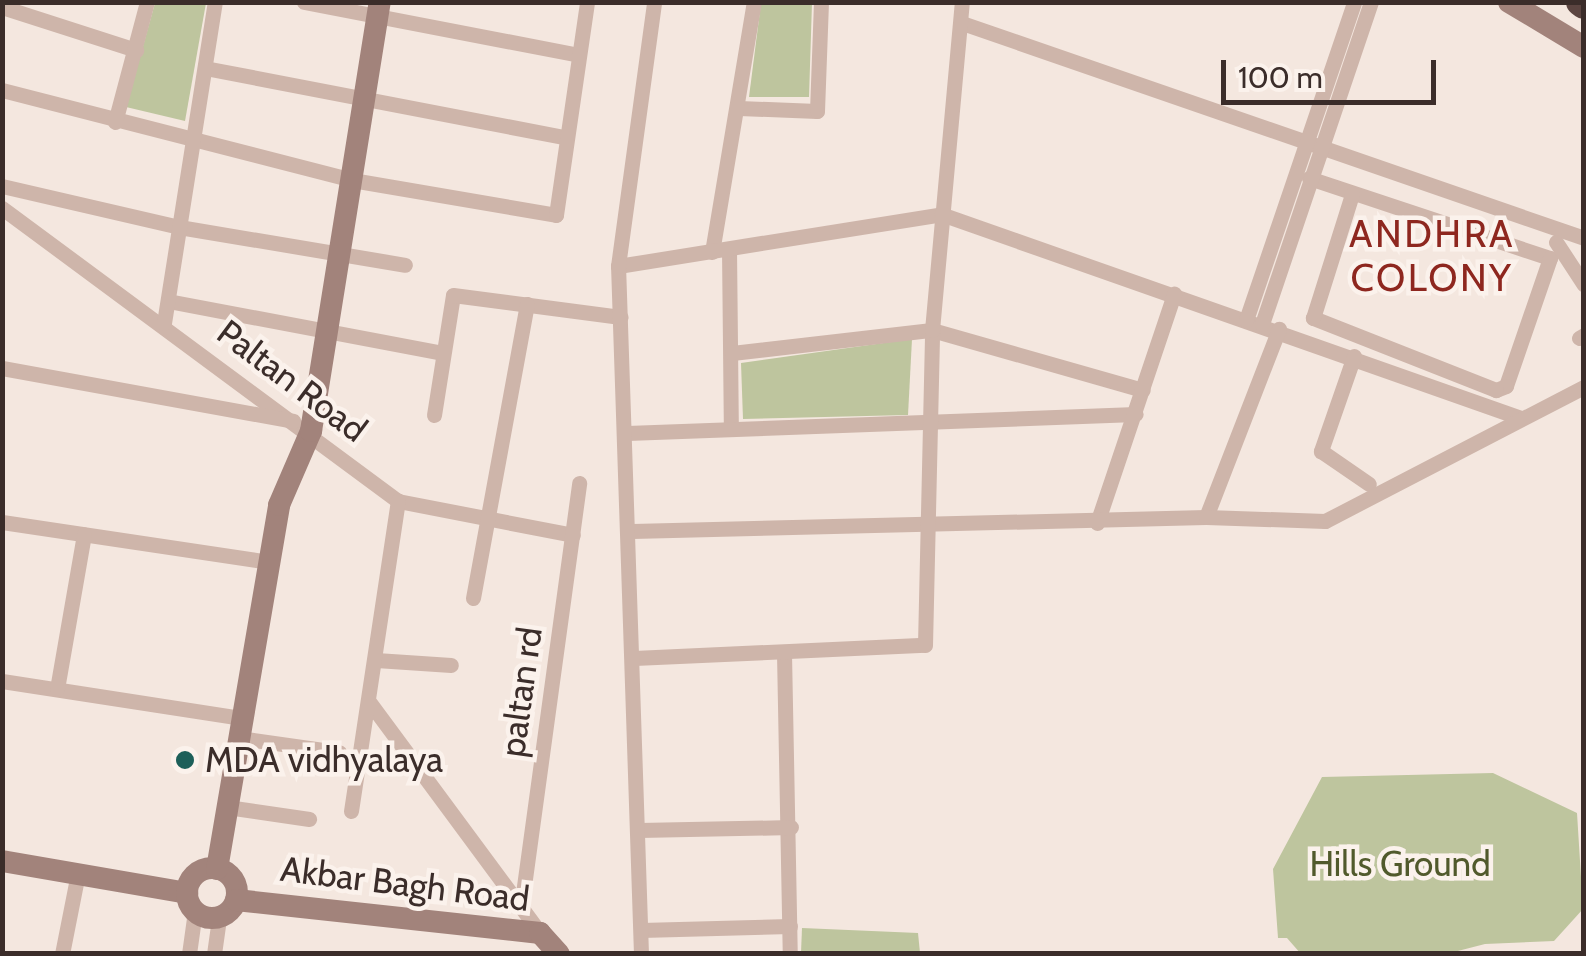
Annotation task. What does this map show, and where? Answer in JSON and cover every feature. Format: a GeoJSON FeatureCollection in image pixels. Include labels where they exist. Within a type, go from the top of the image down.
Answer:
{"type":"FeatureCollection","features":[{"type":"Feature","properties":{"kind":"street"},"geometry":{"type":"LineString","coordinates":[[114,122],[146,2]]}},
{"type":"Feature","properties":{"kind":"street"},"geometry":{"type":"LineString","coordinates":[[164,323],[215,2]]}},
{"type":"Feature","properties":{"kind":"street"},"geometry":{"type":"LineString","coordinates":[[304,2],[378,10],[578,55]]}},
{"type":"Feature","properties":{"kind":"street"},"geometry":{"type":"LineString","coordinates":[[2,90],[194,143],[352,180],[556,214],[587,2]]}},
{"type":"Feature","properties":{"kind":"street"},"geometry":{"type":"LineString","coordinates":[[641,954],[632,532],[618,266],[654,2]]}},
{"type":"Feature","properties":{"kind":"street"},"geometry":{"type":"LineString","coordinates":[[712,252],[754,2]]}},
{"type":"Feature","properties":{"kind":"street"},"geometry":{"type":"LineString","coordinates":[[738,108],[817,111],[820,2]]}},
{"type":"Feature","properties":{"kind":"street"},"geometry":{"type":"LineString","coordinates":[[634,658],[924,645],[932,330],[962,2]]}},
{"type":"Feature","properties":{"kind":"street"},"geometry":{"type":"LineString","coordinates":[[1254,322],[1354,2]]}},
{"type":"Feature","properties":{"kind":"street"},"geometry":{"type":"LineString","coordinates":[[1254,322],[1309,178],[1314,140],[1371,2]]}},
{"type":"Feature","properties":{"kind":"street"},"geometry":{"type":"LineString","coordinates":[[1508,2],[1584,47]]}},
{"type":"Feature","properties":{"kind":"street"},"geometry":{"type":"LineString","coordinates":[[2,7],[136,50]]}},
{"type":"Feature","properties":{"kind":"street"},"geometry":{"type":"LineString","coordinates":[[189,954],[196,874],[217,869],[279,505],[328,336],[378,10]]}},
{"type":"Feature","properties":{"kind":"street"},"geometry":{"type":"LineString","coordinates":[[962,23],[1314,140],[1559,236],[1584,238]]}},
{"type":"Feature","properties":{"kind":"street"},"geometry":{"type":"LineString","coordinates":[[206,68],[565,138]]}},
{"type":"Feature","properties":{"kind":"street"},"geometry":{"type":"LineString","coordinates":[[1309,178],[1550,258]]}},
{"type":"Feature","properties":{"kind":"street"},"geometry":{"type":"LineString","coordinates":[[2,186],[179,227],[405,265]]}},
{"type":"Feature","properties":{"kind":"street"},"geometry":{"type":"LineString","coordinates":[[1352,194],[1313,318],[1496,390],[1512,380],[1559,236]]}},
{"type":"Feature","properties":{"kind":"street","name":"Paltan Road"},"geometry":{"type":"LineString","coordinates":[[2,208],[304,425],[398,501],[573,535]]}},
{"type":"Feature","properties":{"kind":"street"},"geometry":{"type":"LineString","coordinates":[[618,266],[942,214],[1279,329],[1521,418]]}},
{"type":"Feature","properties":{"kind":"street"},"geometry":{"type":"LineString","coordinates":[[1559,236],[1584,284]]}},
{"type":"Feature","properties":{"kind":"street"},"geometry":{"type":"LineString","coordinates":[[730,249],[731,426]]}},
{"type":"Feature","properties":{"kind":"street"},"geometry":{"type":"LineString","coordinates":[[1097,523],[1174,294]]}},
{"type":"Feature","properties":{"kind":"street"},"geometry":{"type":"LineString","coordinates":[[434,415],[453,295],[621,318]]}},
{"type":"Feature","properties":{"kind":"street"},"geometry":{"type":"LineString","coordinates":[[168,301],[328,336],[442,353]]}},
{"type":"Feature","properties":{"kind":"street"},"geometry":{"type":"LineString","coordinates":[[473,598],[485,517],[528,304]]}},
{"type":"Feature","properties":{"kind":"street"},"geometry":{"type":"LineString","coordinates":[[1206,517],[1279,329]]}},
{"type":"Feature","properties":{"kind":"street"},"geometry":{"type":"LineString","coordinates":[[732,353],[932,330],[1144,390]]}},
{"type":"Feature","properties":{"kind":"street"},"geometry":{"type":"LineString","coordinates":[[1354,356],[1321,451],[1368,484]]}},
{"type":"Feature","properties":{"kind":"street"},"geometry":{"type":"LineString","coordinates":[[2,368],[304,425]]}},
{"type":"Feature","properties":{"kind":"street"},"geometry":{"type":"LineString","coordinates":[[632,532],[927,528],[1206,517],[1326,521],[1584,387]]}},
{"type":"Feature","properties":{"kind":"street"},"geometry":{"type":"LineString","coordinates":[[627,433],[731,426],[1136,414]]}},
{"type":"Feature","properties":{"kind":"street","name":"paltan rd"},"geometry":{"type":"LineString","coordinates":[[521,908],[579,483]]}},
{"type":"Feature","properties":{"kind":"street"},"geometry":{"type":"LineString","coordinates":[[351,811],[398,501]]}},
{"type":"Feature","properties":{"kind":"street"},"geometry":{"type":"LineString","coordinates":[[2,522],[269,562]]}},
{"type":"Feature","properties":{"kind":"street"},"geometry":{"type":"LineString","coordinates":[[57,690],[84,534]]}},
{"type":"Feature","properties":{"kind":"street"},"geometry":{"type":"LineString","coordinates":[[784,653],[791,827],[790,954]]}},
{"type":"Feature","properties":{"kind":"street"},"geometry":{"type":"LineString","coordinates":[[376,660],[451,665]]}},
{"type":"Feature","properties":{"kind":"street"},"geometry":{"type":"LineString","coordinates":[[2,681],[240,728],[339,752]]}},
{"type":"Feature","properties":{"kind":"street"},"geometry":{"type":"LineString","coordinates":[[370,703],[548,946]]}},
{"type":"Feature","properties":{"kind":"street"},"geometry":{"type":"LineString","coordinates":[[227,807],[309,819]]}},
{"type":"Feature","properties":{"kind":"street"},"geometry":{"type":"LineString","coordinates":[[639,830],[791,827]]}},
{"type":"Feature","properties":{"kind":"street"},"geometry":{"type":"LineString","coordinates":[[2,862],[78,873],[191,902],[219,916],[214,954]]}},
{"type":"Feature","properties":{"kind":"street","name":"Akbar Bagh Road"},"geometry":{"type":"LineString","coordinates":[[217,869],[231,877],[236,900]]}},
{"type":"Feature","properties":{"kind":"street"},"geometry":{"type":"LineString","coordinates":[[62,954],[78,873]]}},
{"type":"Feature","properties":{"kind":"street","name":"Akbar Bagh Road"},"geometry":{"type":"LineString","coordinates":[[219,916],[236,900]]}},
{"type":"Feature","properties":{"kind":"street","name":"Akbar Bagh Road"},"geometry":{"type":"LineString","coordinates":[[236,900],[548,946]]}},
{"type":"Feature","properties":{"kind":"street"},"geometry":{"type":"LineString","coordinates":[[641,930],[790,926]]}},
{"type":"Feature","properties":{"kind":"green space"},"geometry":{"type":"Polygon","coordinates":[[[155,3],[206,3],[185,121],[126,107],[155,3]]]}},
{"type":"Feature","properties":{"kind":"green space"},"geometry":{"type":"Polygon","coordinates":[[[761,3],[812,3],[809,97],[749,97],[761,3]]]}},
{"type":"Feature","properties":{"kind":"green space"},"geometry":{"type":"Polygon","coordinates":[[[912,339],[908,415],[743,419],[741,363],[912,339]]]}},
{"type":"Feature","properties":{"kind":"green space","name":"Hills Ground"},"geometry":{"type":"Polygon","coordinates":[[[1493,773],[1577,813],[1583,909],[1554,941],[1485,944],[1450,953],[1301,954],[1287,938],[1278,938],[1273,869],[1322,777],[1493,773]]]}},
{"type":"Feature","properties":{"kind":"green space"},"geometry":{"type":"Polygon","coordinates":[[[802,928],[918,933],[920,953],[801,953],[802,928]]]}},
{"type":"Feature","properties":{"kind":"place","name":"MDA vidhyalaya"},"geometry":{"type":"Point","coordinates":[185,760]}},
{"type":"Feature","properties":{"kind":"district","name":"ANDHRA COLONY"},"geometry":{"type":"Point","coordinates":[1432,256]}}]}
